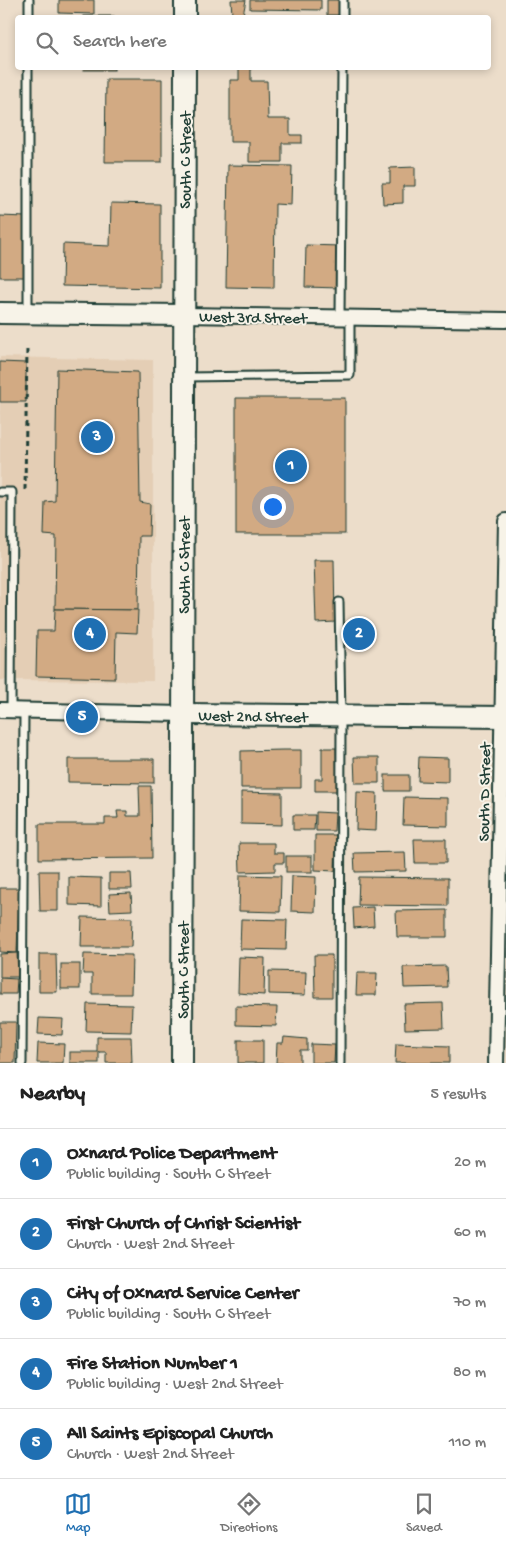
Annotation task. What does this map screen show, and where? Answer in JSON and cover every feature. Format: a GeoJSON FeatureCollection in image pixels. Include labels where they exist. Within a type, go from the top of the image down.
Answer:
{"type":"FeatureCollection","features":[{"type":"Feature","properties":{"kind":"street"},"geometry":{"type":"LineString","coordinates":[[185,0],[185,15]]}},
{"type":"Feature","properties":{"kind":"street","name":"South C Street"},"geometry":{"type":"LineString","coordinates":[[182,1063],[185,70]]}},
{"type":"Feature","properties":{"kind":"street","name":"West 3rd Street"},"geometry":{"type":"LineString","coordinates":[[0,313],[183,314],[506,320]]}},
{"type":"Feature","properties":{"kind":"street","name":"South D Street"},"geometry":{"type":"LineString","coordinates":[[496,1063],[504,717],[506,521]]}},
{"type":"Feature","properties":{"kind":"street","name":"West 2nd Street"},"geometry":{"type":"LineString","coordinates":[[12,711],[504,717]]}},
{"type":"Feature","properties":{"kind":"lane"},"geometry":{"type":"LineString","coordinates":[[29,0],[29,15]]}},
{"type":"Feature","properties":{"kind":"lane"},"geometry":{"type":"LineString","coordinates":[[343,0],[343,15]]}},
{"type":"Feature","properties":{"kind":"lane"},"geometry":{"type":"LineString","coordinates":[[28,70],[28,313]]}},
{"type":"Feature","properties":{"kind":"lane"},"geometry":{"type":"LineString","coordinates":[[183,377],[350,374],[345,317],[342,70]]}},
{"type":"Feature","properties":{"kind":"lane"},"geometry":{"type":"LineString","coordinates":[[0,492],[12,492],[12,711],[22,1063]]}},
{"type":"Feature","properties":{"kind":"lane"},"geometry":{"type":"LineString","coordinates":[[339,602],[341,716],[340,1063]]}},
{"type":"Feature","properties":{"kind":"shaded area"},"geometry":{"type":"Polygon","coordinates":[[[0,357],[153,360],[153,681],[0,680],[0,357]]]}},
{"type":"Feature","properties":{"kind":"building"},"geometry":{"type":"Polygon","coordinates":[[[59,0],[94,0],[94,14],[59,13],[59,0]]]}},
{"type":"Feature","properties":{"kind":"building"},"geometry":{"type":"Polygon","coordinates":[[[231,0],[246,0],[243,15],[232,15],[231,0]]]}},
{"type":"Feature","properties":{"kind":"building"},"geometry":{"type":"Polygon","coordinates":[[[250,0],[321,0],[321,10],[250,9],[250,0]]]}},
{"type":"Feature","properties":{"kind":"building"},"geometry":{"type":"Polygon","coordinates":[[[327,0],[340,0],[340,15],[327,15],[327,0]]]}},
{"type":"Feature","properties":{"kind":"building"},"geometry":{"type":"Polygon","coordinates":[[[239,70],[251,70],[251,81],[267,81],[268,119],[290,119],[290,135],[302,135],[302,143],[282,143],[282,162],[249,162],[249,142],[230,142],[230,80],[239,80],[239,70]]]}},
{"type":"Feature","properties":{"kind":"building"},"geometry":{"type":"Polygon","coordinates":[[[106,79],[162,79],[162,162],[105,162],[106,79]]]}},
{"type":"Feature","properties":{"kind":"building"},"geometry":{"type":"Polygon","coordinates":[[[228,165],[292,166],[291,205],[275,204],[274,288],[226,287],[228,165]]]}},
{"type":"Feature","properties":{"kind":"building"},"geometry":{"type":"Polygon","coordinates":[[[415,167],[415,186],[403,186],[403,203],[383,204],[382,183],[390,183],[390,168],[415,167]]]}},
{"type":"Feature","properties":{"kind":"building"},"geometry":{"type":"Polygon","coordinates":[[[111,203],[160,204],[160,288],[62,286],[63,244],[110,246],[111,203]]]}},
{"type":"Feature","properties":{"kind":"building"},"geometry":{"type":"Polygon","coordinates":[[[0,216],[26,217],[25,277],[0,277],[0,216]]]}},
{"type":"Feature","properties":{"kind":"building"},"geometry":{"type":"Polygon","coordinates":[[[306,245],[340,246],[339,288],[305,287],[306,245]]]}},
{"type":"Feature","properties":{"kind":"building"},"geometry":{"type":"Polygon","coordinates":[[[0,362],[26,363],[26,402],[0,402],[0,362]]]}},
{"type":"Feature","properties":{"kind":"building"},"geometry":{"type":"Polygon","coordinates":[[[57,369],[138,372],[140,502],[150,504],[149,536],[139,536],[138,610],[55,609],[56,536],[44,535],[45,502],[55,501],[57,369]]]}},
{"type":"Feature","properties":{"kind":"building"},"geometry":{"type":"Polygon","coordinates":[[[236,398],[345,398],[345,534],[236,534],[236,398]]]}},
{"type":"Feature","properties":{"kind":"building"},"geometry":{"type":"Polygon","coordinates":[[[314,560],[334,560],[335,622],[316,623],[314,560]]]}},
{"type":"Feature","properties":{"kind":"building"},"geometry":{"type":"Polygon","coordinates":[[[55,609],[138,610],[137,633],[116,632],[115,678],[36,676],[37,631],[54,631],[55,609]]]}},
{"type":"Feature","properties":{"kind":"building"},"geometry":{"type":"Polygon","coordinates":[[[322,748],[336,748],[337,791],[315,791],[315,779],[322,779],[322,748]]]}},
{"type":"Feature","properties":{"kind":"building"},"geometry":{"type":"Polygon","coordinates":[[[301,750],[301,788],[241,788],[241,751],[301,750]]]}},
{"type":"Feature","properties":{"kind":"building"},"geometry":{"type":"Polygon","coordinates":[[[354,757],[379,757],[379,783],[355,783],[354,757]]]}},
{"type":"Feature","properties":{"kind":"building"},"geometry":{"type":"Polygon","coordinates":[[[419,757],[448,758],[448,782],[418,781],[419,757]]]}},
{"type":"Feature","properties":{"kind":"building"},"geometry":{"type":"Polygon","coordinates":[[[68,759],[154,759],[154,783],[68,782],[68,759]]]}},
{"type":"Feature","properties":{"kind":"building"},"geometry":{"type":"Polygon","coordinates":[[[385,775],[409,775],[409,791],[385,791],[385,775]]]}},
{"type":"Feature","properties":{"kind":"building"},"geometry":{"type":"Polygon","coordinates":[[[139,786],[151,786],[152,858],[39,859],[39,824],[105,824],[105,818],[118,818],[117,811],[127,811],[127,816],[140,816],[139,786]]]}},
{"type":"Feature","properties":{"kind":"building"},"geometry":{"type":"Polygon","coordinates":[[[241,792],[282,793],[282,825],[241,824],[241,792]]]}},
{"type":"Feature","properties":{"kind":"building"},"geometry":{"type":"Polygon","coordinates":[[[357,792],[377,793],[376,831],[356,830],[357,792]]]}},
{"type":"Feature","properties":{"kind":"building"},"geometry":{"type":"Polygon","coordinates":[[[404,797],[448,798],[448,826],[403,825],[404,797]]]}},
{"type":"Feature","properties":{"kind":"building"},"geometry":{"type":"Polygon","coordinates":[[[316,812],[335,813],[334,831],[316,831],[316,812]]]}},
{"type":"Feature","properties":{"kind":"building"},"geometry":{"type":"Polygon","coordinates":[[[293,815],[315,815],[314,830],[293,830],[293,815]]]}},
{"type":"Feature","properties":{"kind":"building"},"geometry":{"type":"Polygon","coordinates":[[[315,835],[336,835],[335,871],[315,870],[315,835]]]}},
{"type":"Feature","properties":{"kind":"building"},"geometry":{"type":"Polygon","coordinates":[[[414,839],[446,839],[446,863],[415,863],[414,839]]]}},
{"type":"Feature","properties":{"kind":"building"},"geometry":{"type":"Polygon","coordinates":[[[239,843],[274,843],[274,853],[284,853],[284,863],[275,863],[275,871],[240,872],[239,843]]]}},
{"type":"Feature","properties":{"kind":"building"},"geometry":{"type":"Polygon","coordinates":[[[405,852],[406,871],[355,872],[354,853],[405,852]]]}},
{"type":"Feature","properties":{"kind":"building"},"geometry":{"type":"Polygon","coordinates":[[[286,856],[312,856],[312,872],[286,872],[286,856]]]}},
{"type":"Feature","properties":{"kind":"building"},"geometry":{"type":"Polygon","coordinates":[[[39,871],[58,871],[58,911],[40,911],[39,871]]]}},
{"type":"Feature","properties":{"kind":"building"},"geometry":{"type":"Polygon","coordinates":[[[109,873],[131,873],[132,889],[109,889],[109,873]]]}},
{"type":"Feature","properties":{"kind":"building"},"geometry":{"type":"Polygon","coordinates":[[[240,875],[281,876],[280,912],[239,911],[240,875]]]}},
{"type":"Feature","properties":{"kind":"building"},"geometry":{"type":"Polygon","coordinates":[[[292,876],[316,877],[315,912],[291,911],[292,876]]]}},
{"type":"Feature","properties":{"kind":"building"},"geometry":{"type":"Polygon","coordinates":[[[69,877],[101,878],[101,906],[69,905],[69,877]]]}},
{"type":"Feature","properties":{"kind":"building"},"geometry":{"type":"Polygon","coordinates":[[[359,877],[448,878],[448,906],[358,905],[359,877]]]}},
{"type":"Feature","properties":{"kind":"building"},"geometry":{"type":"Polygon","coordinates":[[[0,888],[19,888],[17,953],[0,952],[0,888]]]}},
{"type":"Feature","properties":{"kind":"building"},"geometry":{"type":"Polygon","coordinates":[[[131,893],[132,910],[110,911],[109,894],[131,893]]]}},
{"type":"Feature","properties":{"kind":"building"},"geometry":{"type":"Polygon","coordinates":[[[373,907],[374,926],[354,928],[353,908],[373,907]]]}},
{"type":"Feature","properties":{"kind":"building"},"geometry":{"type":"Polygon","coordinates":[[[447,910],[447,937],[397,937],[396,911],[447,910]]]}},
{"type":"Feature","properties":{"kind":"building"},"geometry":{"type":"Polygon","coordinates":[[[82,917],[132,918],[131,947],[81,947],[82,917]]]}},
{"type":"Feature","properties":{"kind":"building"},"geometry":{"type":"Polygon","coordinates":[[[241,919],[287,920],[286,950],[240,949],[241,919]]]}},
{"type":"Feature","properties":{"kind":"building"},"geometry":{"type":"Polygon","coordinates":[[[17,953],[18,977],[0,977],[0,954],[17,953]]]}},
{"type":"Feature","properties":{"kind":"building"},"geometry":{"type":"Polygon","coordinates":[[[39,954],[56,954],[57,992],[39,992],[39,954]]]}},
{"type":"Feature","properties":{"kind":"building"},"geometry":{"type":"Polygon","coordinates":[[[84,954],[132,955],[131,994],[92,994],[92,974],[83,974],[84,954]]]}},
{"type":"Feature","properties":{"kind":"building"},"geometry":{"type":"Polygon","coordinates":[[[314,955],[332,955],[332,997],[315,997],[314,955]]]}},
{"type":"Feature","properties":{"kind":"building"},"geometry":{"type":"Polygon","coordinates":[[[239,957],[265,958],[264,995],[238,993],[239,957]]]}},
{"type":"Feature","properties":{"kind":"building"},"geometry":{"type":"Polygon","coordinates":[[[61,964],[80,964],[80,989],[61,989],[61,964]]]}},
{"type":"Feature","properties":{"kind":"building"},"geometry":{"type":"Polygon","coordinates":[[[446,966],[447,987],[404,988],[403,967],[446,966]]]}},
{"type":"Feature","properties":{"kind":"building"},"geometry":{"type":"Polygon","coordinates":[[[269,971],[306,972],[305,995],[269,994],[269,971]]]}},
{"type":"Feature","properties":{"kind":"building"},"geometry":{"type":"Polygon","coordinates":[[[357,973],[377,973],[376,995],[356,995],[357,973]]]}},
{"type":"Feature","properties":{"kind":"building"},"geometry":{"type":"Polygon","coordinates":[[[0,978],[17,979],[16,994],[0,994],[0,978]]]}},
{"type":"Feature","properties":{"kind":"building"},"geometry":{"type":"Polygon","coordinates":[[[443,1003],[444,1028],[405,1029],[404,1004],[443,1003]]]}},
{"type":"Feature","properties":{"kind":"building"},"geometry":{"type":"Polygon","coordinates":[[[87,1004],[132,1005],[131,1032],[86,1031],[87,1004]]]}},
{"type":"Feature","properties":{"kind":"building"},"geometry":{"type":"Polygon","coordinates":[[[236,1006],[277,1007],[276,1026],[236,1025],[236,1006]]]}},
{"type":"Feature","properties":{"kind":"building"},"geometry":{"type":"Polygon","coordinates":[[[39,1018],[63,1019],[62,1035],[38,1034],[39,1018]]]}},
{"type":"Feature","properties":{"kind":"building"},"geometry":{"type":"Polygon","coordinates":[[[0,1022],[16,1022],[15,1063],[0,1063],[0,1022]]]}},
{"type":"Feature","properties":{"kind":"building"},"geometry":{"type":"Polygon","coordinates":[[[97,1037],[131,1037],[132,1063],[106,1063],[106,1052],[97,1052],[97,1037]]]}},
{"type":"Feature","properties":{"kind":"building"},"geometry":{"type":"Polygon","coordinates":[[[284,1037],[307,1039],[307,1050],[300,1050],[300,1063],[276,1063],[277,1043],[283,1043],[284,1037]]]}},
{"type":"Feature","properties":{"kind":"building"},"geometry":{"type":"Polygon","coordinates":[[[238,1040],[263,1040],[263,1063],[238,1063],[238,1040]]]}},
{"type":"Feature","properties":{"kind":"building"},"geometry":{"type":"Polygon","coordinates":[[[38,1043],[64,1044],[63,1063],[37,1063],[38,1043]]]}},
{"type":"Feature","properties":{"kind":"building"},"geometry":{"type":"Polygon","coordinates":[[[311,1044],[335,1045],[334,1063],[311,1063],[311,1044]]]}},
{"type":"Feature","properties":{"kind":"building"},"geometry":{"type":"Polygon","coordinates":[[[396,1044],[449,1046],[449,1063],[395,1063],[396,1044]]]}},
{"type":"Feature","properties":{"kind":"building"},"geometry":{"type":"Polygon","coordinates":[[[70,1052],[99,1052],[99,1063],[70,1063],[70,1052]]]}},
{"type":"Feature","properties":{"kind":"place","name":"City of Oxnard Service Center"},"geometry":{"type":"Point","coordinates":[97,437]}},
{"type":"Feature","properties":{"kind":"place","name":"Oxnard Police Department"},"geometry":{"type":"Point","coordinates":[291,466]}},
{"type":"Feature","properties":{"kind":"place","name":"Fire Station Number 1"},"geometry":{"type":"Point","coordinates":[90,634]}},
{"type":"Feature","properties":{"kind":"place","name":"First Church of Christ Scientist"},"geometry":{"type":"Point","coordinates":[359,634]}},
{"type":"Feature","properties":{"kind":"place","name":"All Saints Episcopal Church"},"geometry":{"type":"Point","coordinates":[82,717]}}]}
